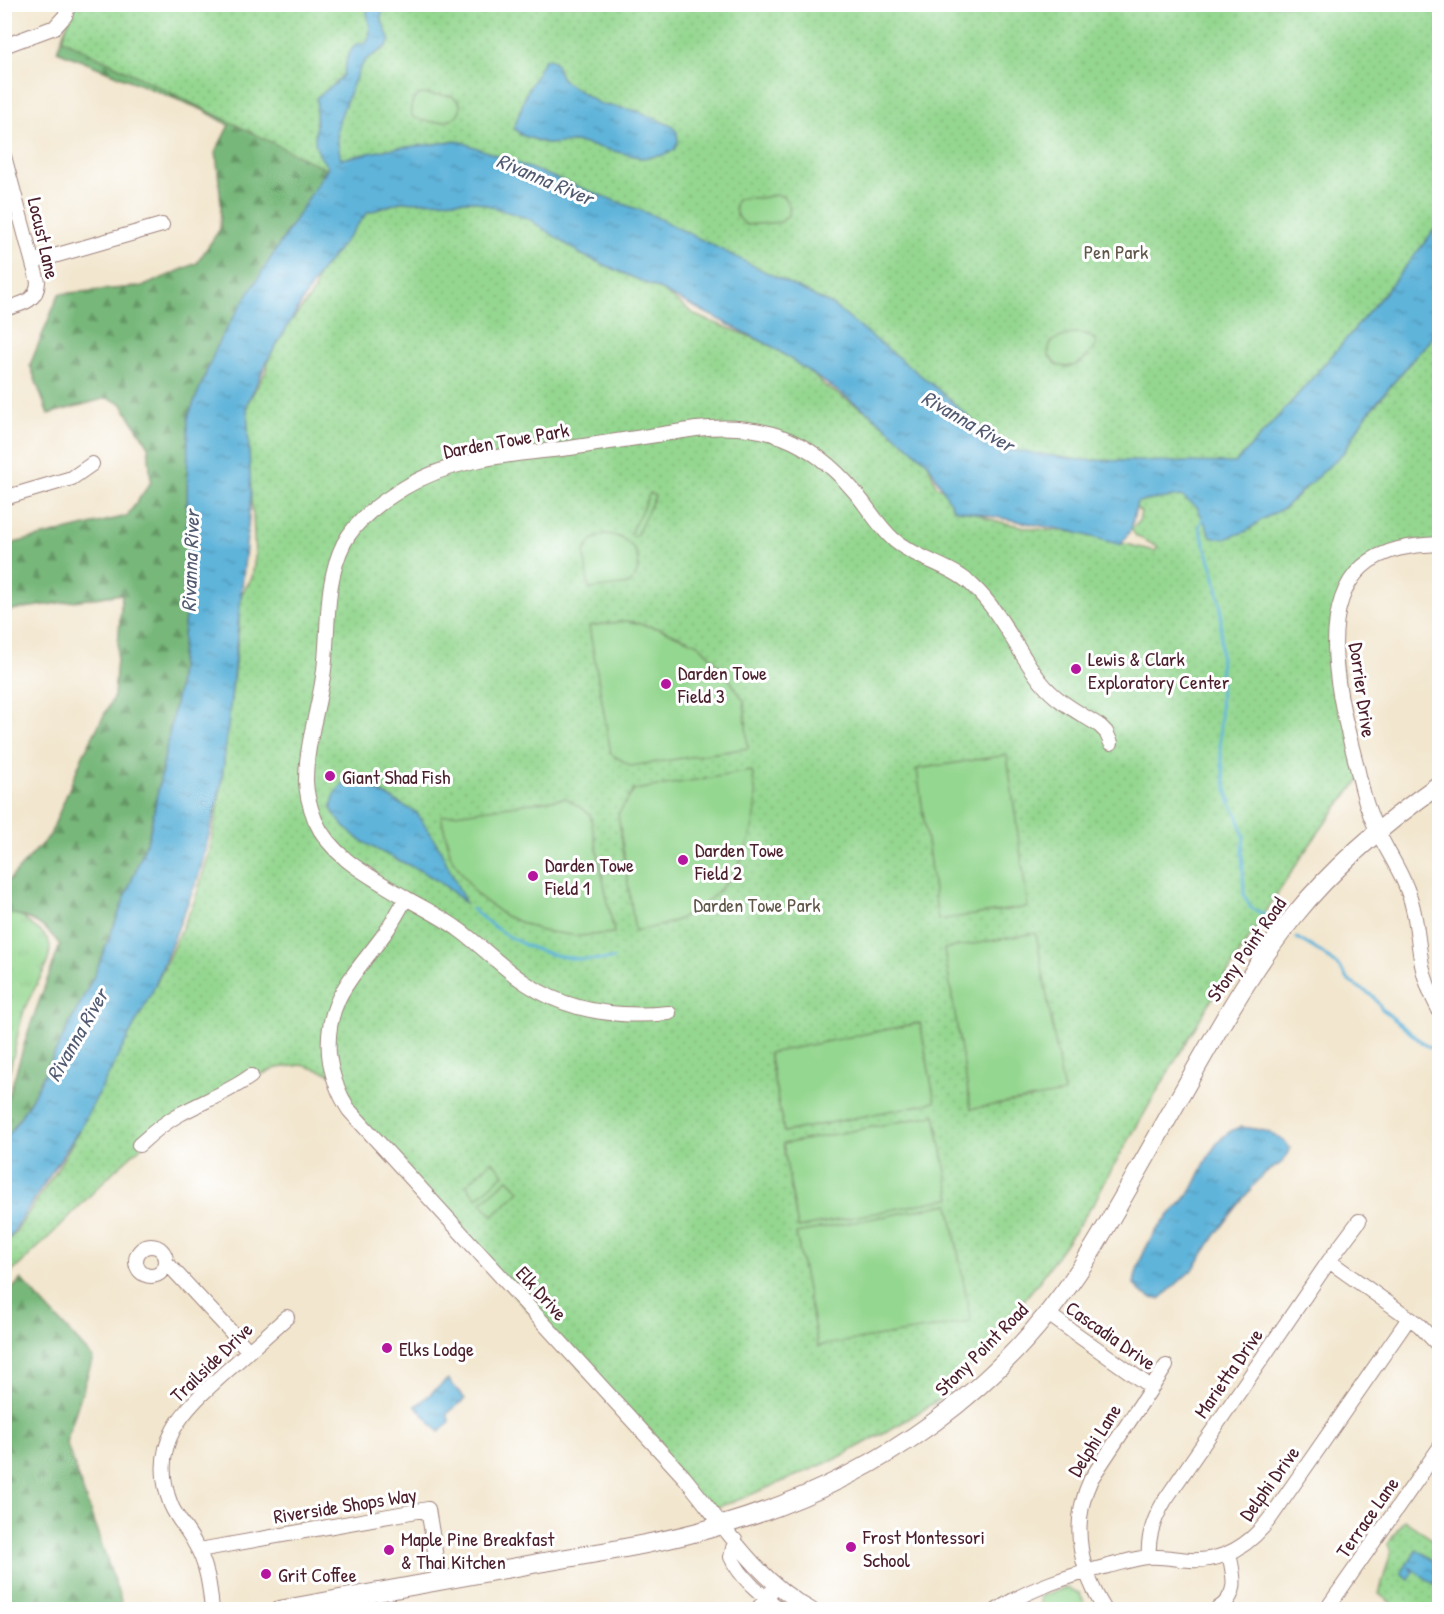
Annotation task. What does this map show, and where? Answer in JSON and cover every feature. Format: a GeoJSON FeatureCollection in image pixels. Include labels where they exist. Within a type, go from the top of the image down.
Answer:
{"type":"FeatureCollection","features":[{"type":"Feature","properties":{"kind":"main road","name":"Stony Point Road"},"geometry":{"type":"LineString","coordinates":[[279,1610],[622,1548],[721,1526],[773,1508],[834,1482],[918,1434],[981,1386],[1048,1314],[1094,1246],[1252,974],[1284,929],[1344,862],[1378,832],[1440,784]]}},
{"type":"Feature","properties":{"kind":"street"},"geometry":{"type":"LineString","coordinates":[[4,46],[56,27],[65,16],[69,4]]}},
{"type":"Feature","properties":{"kind":"street","name":"Locust Lane"},"geometry":{"type":"LineString","coordinates":[[4,156],[38,282],[36,294],[27,302],[4,309]]}},
{"type":"Feature","properties":{"kind":"street"},"geometry":{"type":"LineString","coordinates":[[33,262],[162,225]]}},
{"type":"Feature","properties":{"kind":"street","name":"Darden Towe Park"},"geometry":{"type":"LineString","coordinates":[[669,1013],[641,1016],[600,1012],[581,1009],[544,994],[508,970],[456,927],[346,861],[324,836],[310,806],[306,781],[307,761],[323,675],[334,568],[346,541],[364,518],[421,478],[461,464],[722,426],[765,430],[784,437],[810,452],[840,476],[896,541],[972,585],[994,611],[1043,685],[1058,699],[1100,726],[1111,743]]}},
{"type":"Feature","properties":{"kind":"street"},"geometry":{"type":"LineString","coordinates":[[4,498],[72,478],[92,464]]}},
{"type":"Feature","properties":{"kind":"street","name":"Dorrier Drive"},"geometry":{"type":"LineString","coordinates":[[1440,544],[1398,549],[1371,560],[1353,577],[1339,606],[1335,644],[1344,711],[1369,812],[1410,897],[1422,965],[1440,1012]]}},
{"type":"Feature","properties":{"kind":"street","name":"Elk Drive"},"geometry":{"type":"LineString","coordinates":[[406,898],[384,934],[349,979],[336,1003],[329,1029],[330,1063],[335,1084],[349,1110],[684,1477],[721,1526],[776,1586],[812,1610]]}},
{"type":"Feature","properties":{"kind":"street"},"geometry":{"type":"LineString","coordinates":[[139,1145],[172,1119],[230,1090],[250,1076]]}},
{"type":"Feature","properties":{"kind":"street","name":"Marietta Drive"},"geometry":{"type":"LineString","coordinates":[[1149,1557],[1150,1533],[1160,1507],[1359,1221]]}},
{"type":"Feature","properties":{"kind":"street"},"geometry":{"type":"LineString","coordinates":[[1329,1261],[1427,1331],[1440,1347]]}},
{"type":"Feature","properties":{"kind":"street"},"geometry":{"type":"LineString","coordinates":[[166,1262],[249,1351]]}},
{"type":"Feature","properties":{"kind":"street","name":"Cascadia Drive"},"geometry":{"type":"LineString","coordinates":[[1048,1314],[1151,1387]]}},
{"type":"Feature","properties":{"kind":"street","name":"Trailside Drive"},"geometry":{"type":"LineString","coordinates":[[212,1610],[208,1579],[199,1550],[178,1517],[168,1494],[164,1468],[168,1443],[185,1410],[287,1317]]}},
{"type":"Feature","properties":{"kind":"street","name":"Delphi Drive"},"geometry":{"type":"LineString","coordinates":[[997,1610],[1034,1589],[1087,1572],[1149,1557],[1199,1560],[1229,1554],[1248,1542],[1264,1526],[1409,1318]]}},
{"type":"Feature","properties":{"kind":"street","name":"Delphi Lane"},"geometry":{"type":"LineString","coordinates":[[1105,1610],[1087,1572],[1080,1545],[1079,1515],[1082,1498],[1090,1479],[1166,1366]]}},
{"type":"Feature","properties":{"kind":"street","name":"Terrace Lane"},"geometry":{"type":"LineString","coordinates":[[1326,1610],[1440,1447]]}},
{"type":"Feature","properties":{"kind":"street","name":"Riverside Shops Way"},"geometry":{"type":"LineString","coordinates":[[199,1550],[428,1509],[440,1582]]}},
{"type":"Feature","properties":{"kind":"street"},"geometry":{"type":"LineString","coordinates":[[735,1540],[731,1550],[733,1561],[761,1604],[781,1610]]}},
{"type":"Feature","properties":{"kind":"street"},"geometry":{"type":"LineString","coordinates":[[1216,1610],[1229,1598],[1234,1584],[1234,1572],[1229,1554]]}},
{"type":"Feature","properties":{"kind":"street"},"geometry":{"type":"LineString","coordinates":[[761,1604],[776,1586]]}},
{"type":"Feature","properties":{"kind":"green space"},"geometry":{"type":"Polygon","coordinates":[[[74,5],[328,166],[298,216],[188,451],[186,606],[178,689],[149,836],[95,974],[31,1100],[5,1141],[5,1108],[29,1029],[60,945],[36,922],[5,912],[5,881],[8,881],[50,835],[83,755],[114,696],[122,594],[5,611],[5,545],[127,516],[151,482],[148,445],[121,403],[107,398],[48,414],[30,365],[59,294],[144,286],[197,263],[220,229],[221,203],[216,151],[229,125],[203,110],[57,51],[74,5]]]}},
{"type":"Feature","properties":{"kind":"green space","name":"Darden Towe Park"},"geometry":{"type":"Polygon","coordinates":[[[74,5],[1439,5],[1439,235],[1278,445],[1197,507],[1213,538],[1247,531],[1261,520],[1284,508],[1344,452],[1364,418],[1430,341],[1439,320],[1439,544],[1376,558],[1346,596],[1337,641],[1361,778],[1320,830],[1283,885],[1200,1019],[1094,1203],[1041,1279],[948,1394],[905,1421],[836,1459],[709,1510],[353,1117],[332,1074],[302,1065],[277,1068],[253,1078],[153,1136],[114,1171],[5,1279],[5,1245],[55,1173],[78,1133],[91,1103],[158,980],[195,900],[209,854],[221,787],[242,593],[252,578],[255,557],[249,489],[247,404],[266,371],[270,356],[287,326],[314,290],[318,275],[363,214],[400,202],[492,196],[651,282],[697,316],[767,343],[811,373],[826,387],[871,414],[928,463],[936,485],[946,492],[954,509],[1035,529],[1074,532],[1155,551],[1158,547],[1136,536],[1131,529],[1139,521],[1141,512],[1132,506],[1032,485],[466,154],[346,179],[62,39],[74,5]]]}},
{"type":"Feature","properties":{"kind":"green space"},"geometry":{"type":"Polygon","coordinates":[[[421,94],[452,96],[460,103],[460,111],[450,120],[442,122],[418,119],[412,116],[411,106],[415,98],[421,94]]]}},
{"type":"Feature","properties":{"kind":"green space"},"geometry":{"type":"Polygon","coordinates":[[[778,195],[784,197],[790,207],[788,215],[781,222],[746,225],[737,216],[735,204],[740,199],[778,195]]]}},
{"type":"Feature","properties":{"kind":"green space"},"geometry":{"type":"Polygon","coordinates":[[[1073,333],[1090,336],[1096,341],[1096,346],[1079,363],[1069,367],[1057,365],[1049,356],[1052,341],[1073,333]]]}},
{"type":"Feature","properties":{"kind":"green space"},"geometry":{"type":"Polygon","coordinates":[[[650,493],[655,496],[636,536],[630,534],[650,493]]]}},
{"type":"Feature","properties":{"kind":"green space"},"geometry":{"type":"Polygon","coordinates":[[[604,534],[614,535],[630,544],[638,558],[636,575],[630,584],[589,589],[584,552],[592,540],[604,534]]]}},
{"type":"Feature","properties":{"kind":"green space","name":"Darden Towe Field 3"},"geometry":{"type":"Polygon","coordinates":[[[627,621],[661,629],[698,644],[721,667],[744,701],[748,748],[631,766],[611,754],[589,626],[627,621]]]}},
{"type":"Feature","properties":{"kind":"green space"},"geometry":{"type":"Polygon","coordinates":[[[1007,755],[1028,907],[938,920],[917,769],[1007,755]]]}},
{"type":"Feature","properties":{"kind":"green space","name":"Darden Towe Field 2"},"geometry":{"type":"Polygon","coordinates":[[[752,771],[756,803],[753,827],[740,862],[730,877],[719,891],[689,913],[667,924],[635,931],[618,814],[634,790],[752,771]]]}},
{"type":"Feature","properties":{"kind":"green space","name":"Darden Towe Field 1"},"geometry":{"type":"Polygon","coordinates":[[[566,798],[590,814],[614,933],[579,936],[542,931],[505,916],[476,894],[451,857],[441,816],[566,798]]]}},
{"type":"Feature","properties":{"kind":"green space"},"geometry":{"type":"Polygon","coordinates":[[[5,912],[23,916],[43,934],[49,942],[50,954],[25,1008],[5,1084],[5,912]]]}},
{"type":"Feature","properties":{"kind":"green space"},"geometry":{"type":"Polygon","coordinates":[[[1036,933],[1064,1093],[971,1109],[944,949],[1036,933]]]}},
{"type":"Feature","properties":{"kind":"green space"},"geometry":{"type":"Polygon","coordinates":[[[920,1023],[935,1102],[784,1132],[769,1053],[920,1023]]]}},
{"type":"Feature","properties":{"kind":"green space"},"geometry":{"type":"Polygon","coordinates":[[[935,1115],[951,1198],[798,1228],[783,1144],[935,1115]]]}},
{"type":"Feature","properties":{"kind":"green space"},"geometry":{"type":"Polygon","coordinates":[[[492,1161],[504,1174],[477,1198],[466,1185],[492,1161]]]}},
{"type":"Feature","properties":{"kind":"green space"},"geometry":{"type":"Polygon","coordinates":[[[508,1179],[520,1191],[493,1216],[481,1203],[508,1179]]]}},
{"type":"Feature","properties":{"kind":"green space"},"geometry":{"type":"Polygon","coordinates":[[[949,1204],[971,1322],[818,1346],[796,1233],[949,1204]]]}},
{"type":"Feature","properties":{"kind":"green space"},"geometry":{"type":"Polygon","coordinates":[[[21,1279],[93,1358],[66,1442],[124,1609],[5,1609],[4,1298],[21,1279]]]}},
{"type":"Feature","properties":{"kind":"green space"},"geometry":{"type":"Polygon","coordinates":[[[1404,1520],[1439,1544],[1439,1609],[1399,1609],[1379,1594],[1391,1552],[1388,1544],[1404,1520]]]}},
{"type":"Feature","properties":{"kind":"green space"},"geometry":{"type":"Polygon","coordinates":[[[1067,1588],[1079,1593],[1088,1609],[1041,1609],[1040,1596],[1067,1588]]]}},
{"type":"Feature","properties":{"kind":"water","name":"Rivanna River"},"geometry":{"type":"Polygon","coordinates":[[[367,5],[384,5],[381,18],[390,41],[365,61],[353,84],[337,131],[341,159],[389,149],[459,141],[652,215],[832,305],[933,385],[1005,449],[1080,460],[1235,463],[1340,346],[1439,224],[1439,320],[1430,341],[1364,418],[1344,452],[1284,508],[1261,520],[1247,531],[1227,538],[1212,538],[1197,507],[1181,496],[1137,502],[1131,529],[1121,545],[1074,532],[954,509],[928,463],[871,414],[771,346],[659,289],[582,255],[529,219],[474,201],[400,202],[367,213],[318,275],[270,356],[247,404],[251,495],[230,709],[221,787],[199,875],[154,988],[81,1127],[5,1245],[5,1141],[31,1100],[95,974],[149,836],[178,689],[186,606],[188,417],[220,339],[328,167],[319,155],[315,143],[317,97],[343,75],[348,55],[356,44],[365,44],[368,39],[370,30],[367,5]]]}},
{"type":"Feature","properties":{"kind":"water"},"geometry":{"type":"Polygon","coordinates":[[[550,59],[555,62],[561,77],[568,84],[600,104],[638,111],[672,126],[677,132],[678,142],[674,150],[665,155],[642,158],[577,142],[548,144],[521,135],[514,128],[526,94],[544,60],[550,59]]]}},
{"type":"Feature","properties":{"kind":"water"},"geometry":{"type":"Polygon","coordinates":[[[347,780],[365,783],[417,813],[439,847],[466,904],[433,878],[370,846],[348,830],[331,808],[335,793],[347,780]]]}},
{"type":"Feature","properties":{"kind":"water"},"geometry":{"type":"Polygon","coordinates":[[[1240,1127],[1274,1134],[1285,1142],[1290,1148],[1283,1162],[1263,1174],[1215,1236],[1194,1268],[1160,1299],[1145,1295],[1134,1284],[1148,1243],[1163,1222],[1191,1191],[1216,1145],[1231,1131],[1240,1127]]]}},
{"type":"Feature","properties":{"kind":"water"},"geometry":{"type":"Polygon","coordinates":[[[448,1379],[465,1399],[447,1414],[450,1422],[439,1432],[416,1406],[448,1379]]]}},
{"type":"Feature","properties":{"kind":"water"},"geometry":{"type":"Polygon","coordinates":[[[1417,1549],[1439,1565],[1439,1576],[1434,1584],[1409,1567],[1413,1572],[1409,1579],[1401,1573],[1417,1549]]]}},
{"type":"Feature","properties":{"kind":"waterway"},"geometry":{"type":"LineString","coordinates":[[1204,516],[1199,527],[1214,573],[1221,608],[1220,748],[1224,778],[1231,804],[1244,836],[1242,852],[1244,895],[1251,908],[1274,919]]}},
{"type":"Feature","properties":{"kind":"waterway"},"geometry":{"type":"LineString","coordinates":[[472,909],[504,933],[537,950],[573,958],[613,959]]}},
{"type":"Feature","properties":{"kind":"waterway"},"geometry":{"type":"LineString","coordinates":[[1297,938],[1322,953],[1339,967],[1350,982],[1373,996],[1382,1009],[1425,1045],[1440,1052]]}},
{"type":"Feature","properties":{"kind":"place","name":"Lewis & Clark Exploratory Center"},"geometry":{"type":"Point","coordinates":[1076,669]}},
{"type":"Feature","properties":{"kind":"place","name":"Darden Towe Field 3"},"geometry":{"type":"Point","coordinates":[666,684]}},
{"type":"Feature","properties":{"kind":"place","name":"Giant Shad Fish"},"geometry":{"type":"Point","coordinates":[330,776]}},
{"type":"Feature","properties":{"kind":"place","name":"Darden Towe Field 2"},"geometry":{"type":"Point","coordinates":[683,860]}},
{"type":"Feature","properties":{"kind":"place","name":"Darden Towe Field 1"},"geometry":{"type":"Point","coordinates":[533,876]}},
{"type":"Feature","properties":{"kind":"place","name":"Elks Lodge"},"geometry":{"type":"Point","coordinates":[387,1348]}},
{"type":"Feature","properties":{"kind":"place","name":"Frost Montessori School"},"geometry":{"type":"Point","coordinates":[851,1547]}},
{"type":"Feature","properties":{"kind":"place","name":"Maple Pine Breakfast & Thai Kitchen"},"geometry":{"type":"Point","coordinates":[389,1550]}},
{"type":"Feature","properties":{"kind":"place","name":"Grit Coffee"},"geometry":{"type":"Point","coordinates":[266,1574]}},
{"type":"Feature","properties":{"kind":"park label","name":"Pen Park"},"geometry":{"type":"Point","coordinates":[1116,251]}}]}
